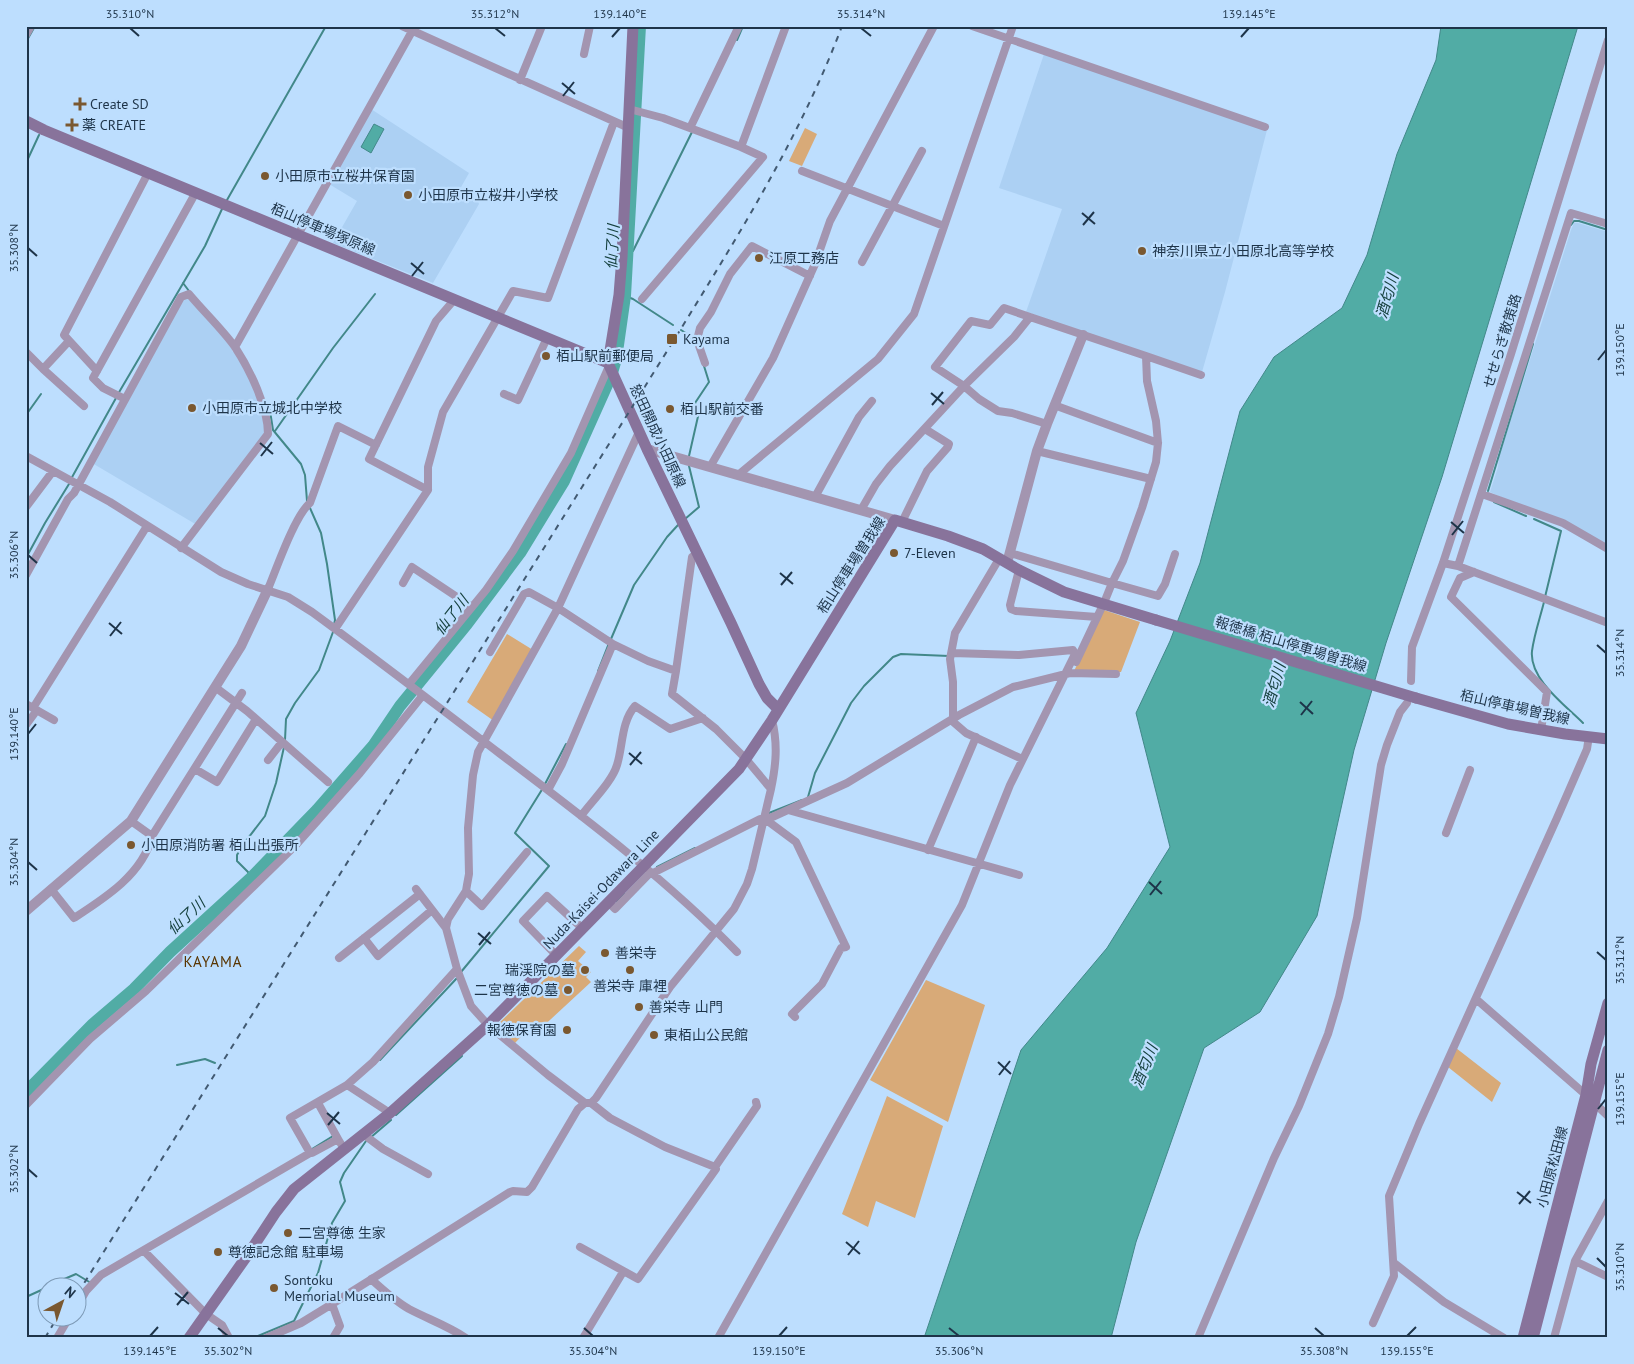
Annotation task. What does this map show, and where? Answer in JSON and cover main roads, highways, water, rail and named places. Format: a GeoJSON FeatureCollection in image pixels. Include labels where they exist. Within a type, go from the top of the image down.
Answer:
{"type":"FeatureCollection","features":[{"type":"Feature","properties":{"kind":"main road"},"geometry":{"type":"LineString","coordinates":[[609,364],[621,270],[629,128],[634,110],[633,26]]}},
{"type":"Feature","properties":{"kind":"main road","name":"栢山停車場塚原線"},"geometry":{"type":"LineString","coordinates":[[26,122],[609,364]]}},
{"type":"Feature","properties":{"kind":"main road","name":"怒田開成小田原線"},"geometry":{"type":"LineString","coordinates":[[609,364],[639,432],[732,623],[759,684],[767,698],[778,709]]}},
{"type":"Feature","properties":{"kind":"main road","name":"栢山停車場曽我線"},"geometry":{"type":"LineString","coordinates":[[778,709],[899,522],[970,544],[1005,558],[1019,570],[1064,592],[1156,620]]}},
{"type":"Feature","properties":{"kind":"main road","name":"報徳橋 栢山停車場曽我線"},"geometry":{"type":"LineString","coordinates":[[1156,620],[1411,700]]}},
{"type":"Feature","properties":{"kind":"main road","name":"栢山停車場曽我線"},"geometry":{"type":"LineString","coordinates":[[1411,700],[1541,730],[1608,738]]}},
{"type":"Feature","properties":{"kind":"main road","name":"Nuda-Kaisei-Odawara Line"},"geometry":{"type":"LineString","coordinates":[[189,1338],[288,1195],[341,1144],[363,1134],[390,1113],[488,1024],[557,956],[608,902],[650,870],[746,759],[778,709]]}},
{"type":"Feature","properties":{"kind":"main road","name":"小田原松田線"},"geometry":{"type":"LineString","coordinates":[[1532,1338],[1590,1099],[1591,1064],[1608,1003]]}},
{"type":"Feature","properties":{"kind":"main road","name":"小田原松田線"},"geometry":{"type":"LineString","coordinates":[[1523,1338],[1590,1099],[1608,1050]]}},
{"type":"Feature","properties":{"kind":"water","name":"酒匂川"},"geometry":{"type":"Polygon","coordinates":[[[1441,26],[1578,26],[1442,477],[1386,643],[1354,750],[1317,916],[1260,1012],[1204,1048],[1136,1242],[1111,1338],[924,1338],[1021,1050],[1107,948],[1170,847],[1136,713],[1170,641],[1200,563],[1240,411],[1274,357],[1342,308],[1367,255],[1397,154],[1436,60],[1441,26]]]}},
{"type":"Feature","properties":{"kind":"water"},"geometry":{"type":"Polygon","coordinates":[[[374,124],[384,129],[371,153],[361,147],[374,124]]]}},
{"type":"Feature","properties":{"kind":"waterway"},"geometry":{"type":"LineString","coordinates":[[26,42],[35,26]]}},
{"type":"Feature","properties":{"kind":"waterway"},"geometry":{"type":"LineString","coordinates":[[227,200],[326,26]]}},
{"type":"Feature","properties":{"kind":"waterway","name":"仙了川"},"geometry":{"type":"LineString","coordinates":[[26,1092],[93,1024],[134,989],[170,952],[251,878],[317,810],[373,746],[400,706],[467,624],[520,553],[564,481],[611,376],[616,359],[625,296],[640,26]]}},
{"type":"Feature","properties":{"kind":"waterway"},"geometry":{"type":"LineString","coordinates":[[737,40],[743,26]]}},
{"type":"Feature","properties":{"kind":"waterway"},"geometry":{"type":"LineString","coordinates":[[628,252],[633,251],[692,132]]}},
{"type":"Feature","properties":{"kind":"waterway"},"geometry":{"type":"LineString","coordinates":[[26,163],[39,135]]}},
{"type":"Feature","properties":{"kind":"waterway"},"geometry":{"type":"LineString","coordinates":[[118,394],[205,246],[222,209]]}},
{"type":"Feature","properties":{"kind":"waterway"},"geometry":{"type":"LineString","coordinates":[[1571,225],[1574,221],[1579,221],[1608,230]]}},
{"type":"Feature","properties":{"kind":"waterway"},"geometry":{"type":"LineString","coordinates":[[183,283],[189,291]]}},
{"type":"Feature","properties":{"kind":"waterway"},"geometry":{"type":"LineString","coordinates":[[275,431],[333,348],[375,294]]}},
{"type":"Feature","properties":{"kind":"waterway"},"geometry":{"type":"LineString","coordinates":[[625,296],[633,299],[673,325]]}},
{"type":"Feature","properties":{"kind":"waterway"},"geometry":{"type":"LineString","coordinates":[[681,330],[694,341]]}},
{"type":"Feature","properties":{"kind":"waterway"},"geometry":{"type":"LineString","coordinates":[[1488,491],[1533,344]]}},
{"type":"Feature","properties":{"kind":"waterway"},"geometry":{"type":"LineString","coordinates":[[689,456],[699,412],[695,403],[709,382],[704,366]]}},
{"type":"Feature","properties":{"kind":"waterway"},"geometry":{"type":"LineString","coordinates":[[26,415],[41,394]]}},
{"type":"Feature","properties":{"kind":"waterway"},"geometry":{"type":"LineString","coordinates":[[71,479],[116,398]]}},
{"type":"Feature","properties":{"kind":"waterway"},"geometry":{"type":"LineString","coordinates":[[266,403],[270,411],[273,430],[301,464],[305,475],[307,501]]}},
{"type":"Feature","properties":{"kind":"waterway"},"geometry":{"type":"LineString","coordinates":[[685,519],[699,507],[689,466]]}},
{"type":"Feature","properties":{"kind":"waterway"},"geometry":{"type":"LineString","coordinates":[[26,558],[69,484]]}},
{"type":"Feature","properties":{"kind":"waterway"},"geometry":{"type":"LineString","coordinates":[[1494,502],[1526,516]]}},
{"type":"Feature","properties":{"kind":"waterway"},"geometry":{"type":"LineString","coordinates":[[310,508],[321,533],[335,620],[334,625]]}},
{"type":"Feature","properties":{"kind":"waterway"},"geometry":{"type":"LineString","coordinates":[[1534,519],[1561,531],[1545,597]]}},
{"type":"Feature","properties":{"kind":"waterway"},"geometry":{"type":"LineString","coordinates":[[611,639],[634,585],[667,537],[678,525]]}},
{"type":"Feature","properties":{"kind":"waterway"},"geometry":{"type":"LineString","coordinates":[[1544,602],[1532,651],[1536,672],[1558,700],[1583,723]]}},
{"type":"Feature","properties":{"kind":"waterway"},"geometry":{"type":"LineString","coordinates":[[285,740],[286,719],[319,670],[333,632]]}},
{"type":"Feature","properties":{"kind":"waterway"},"geometry":{"type":"LineString","coordinates":[[598,671],[609,643]]}},
{"type":"Feature","properties":{"kind":"waterway"},"geometry":{"type":"LineString","coordinates":[[808,797],[815,773],[851,703],[864,686],[893,657],[901,654],[949,656]]}},
{"type":"Feature","properties":{"kind":"waterway"},"geometry":{"type":"LineString","coordinates":[[545,784],[566,744]]}},
{"type":"Feature","properties":{"kind":"waterway"},"geometry":{"type":"LineString","coordinates":[[249,880],[248,872],[237,861],[237,855],[265,816],[276,783],[284,747]]}},
{"type":"Feature","properties":{"kind":"waterway"},"geometry":{"type":"LineString","coordinates":[[461,972],[549,866],[515,833],[543,788]]}},
{"type":"Feature","properties":{"kind":"waterway"},"geometry":{"type":"LineString","coordinates":[[769,813],[802,800]]}},
{"type":"Feature","properties":{"kind":"waterway"},"geometry":{"type":"LineString","coordinates":[[657,867],[695,848]]}},
{"type":"Feature","properties":{"kind":"waterway"},"geometry":{"type":"LineString","coordinates":[[617,901],[625,894]]}},
{"type":"Feature","properties":{"kind":"waterway"},"geometry":{"type":"LineString","coordinates":[[380,1060],[457,978]]}},
{"type":"Feature","properties":{"kind":"waterway"},"geometry":{"type":"LineString","coordinates":[[396,1115],[462,1056]]}},
{"type":"Feature","properties":{"kind":"waterway"},"geometry":{"type":"LineString","coordinates":[[177,1065],[205,1059],[215,1063]]}},
{"type":"Feature","properties":{"kind":"waterway"},"geometry":{"type":"LineString","coordinates":[[370,1138],[391,1120]]}},
{"type":"Feature","properties":{"kind":"waterway"},"geometry":{"type":"LineString","coordinates":[[312,1149],[333,1136]]}},
{"type":"Feature","properties":{"kind":"waterway"},"geometry":{"type":"LineString","coordinates":[[253,1338],[294,1321],[318,1273],[332,1223],[345,1201],[340,1182],[366,1141]]}},
{"type":"Feature","properties":{"kind":"waterway"},"geometry":{"type":"LineString","coordinates":[[71,1276],[76,1274],[79,1276]]}},
{"type":"Feature","properties":{"kind":"waterway"},"geometry":{"type":"LineString","coordinates":[[26,1297],[38,1292]]}},
{"type":"Feature","properties":{"kind":"railway"},"geometry":{"type":"LineString","coordinates":[[88,1277],[674,340],[743,226],[766,187],[807,108],[842,26]]}},
{"type":"Feature","properties":{"kind":"railway"},"geometry":{"type":"LineString","coordinates":[[45,1338],[52,1326]]}},
{"type":"Feature","properties":{"kind":"place","name":"Create SD"},"geometry":{"type":"Point","coordinates":[80,104]}},
{"type":"Feature","properties":{"kind":"place","name":"薬 CREATE"},"geometry":{"type":"Point","coordinates":[72,125]}},
{"type":"Feature","properties":{"kind":"place","name":"小田原市立桜井保育園"},"geometry":{"type":"Point","coordinates":[265,176]}},
{"type":"Feature","properties":{"kind":"place","name":"小田原市立桜井小学校"},"geometry":{"type":"Point","coordinates":[408,195]}},
{"type":"Feature","properties":{"kind":"place","name":"神奈川県立小田原北高等学校"},"geometry":{"type":"Point","coordinates":[1142,251]}},
{"type":"Feature","properties":{"kind":"place","name":"江原工務店"},"geometry":{"type":"Point","coordinates":[759,258]}},
{"type":"Feature","properties":{"kind":"place","name":"Kayama"},"geometry":{"type":"Point","coordinates":[672,339]}},
{"type":"Feature","properties":{"kind":"place","name":"栢山駅前郵便局"},"geometry":{"type":"Point","coordinates":[546,356]}},
{"type":"Feature","properties":{"kind":"place","name":"小田原市立城北中学校"},"geometry":{"type":"Point","coordinates":[192,408]}},
{"type":"Feature","properties":{"kind":"place","name":"栢山駅前交番"},"geometry":{"type":"Point","coordinates":[670,409]}},
{"type":"Feature","properties":{"kind":"place","name":"7-Eleven"},"geometry":{"type":"Point","coordinates":[894,553]}},
{"type":"Feature","properties":{"kind":"place","name":"小田原消防署 栢山出張所"},"geometry":{"type":"Point","coordinates":[131,845]}},
{"type":"Feature","properties":{"kind":"place","name":"善栄寺"},"geometry":{"type":"Point","coordinates":[605,953]}},
{"type":"Feature","properties":{"kind":"place","name":"瑞渓院の墓"},"geometry":{"type":"Point","coordinates":[585,970]}},
{"type":"Feature","properties":{"kind":"place","name":"善栄寺 庫裡"},"geometry":{"type":"Point","coordinates":[630,970]}},
{"type":"Feature","properties":{"kind":"place","name":"二宮尊徳の墓"},"geometry":{"type":"Point","coordinates":[568,990]}},
{"type":"Feature","properties":{"kind":"place","name":"善栄寺 山門"},"geometry":{"type":"Point","coordinates":[639,1007]}},
{"type":"Feature","properties":{"kind":"place","name":"報徳保育園"},"geometry":{"type":"Point","coordinates":[567,1030]}},
{"type":"Feature","properties":{"kind":"place","name":"東栢山公民館"},"geometry":{"type":"Point","coordinates":[654,1035]}},
{"type":"Feature","properties":{"kind":"place","name":"二宮尊徳 生家"},"geometry":{"type":"Point","coordinates":[288,1233]}},
{"type":"Feature","properties":{"kind":"place","name":"尊徳記念館 駐車場"},"geometry":{"type":"Point","coordinates":[218,1252]}},
{"type":"Feature","properties":{"kind":"place","name":"Sontoku Memorial Museum"},"geometry":{"type":"Point","coordinates":[274,1288]}},
{"type":"Feature","properties":{"kind":"district","name":"KAYAMA"},"geometry":{"type":"Point","coordinates":[213,961]}}]}
